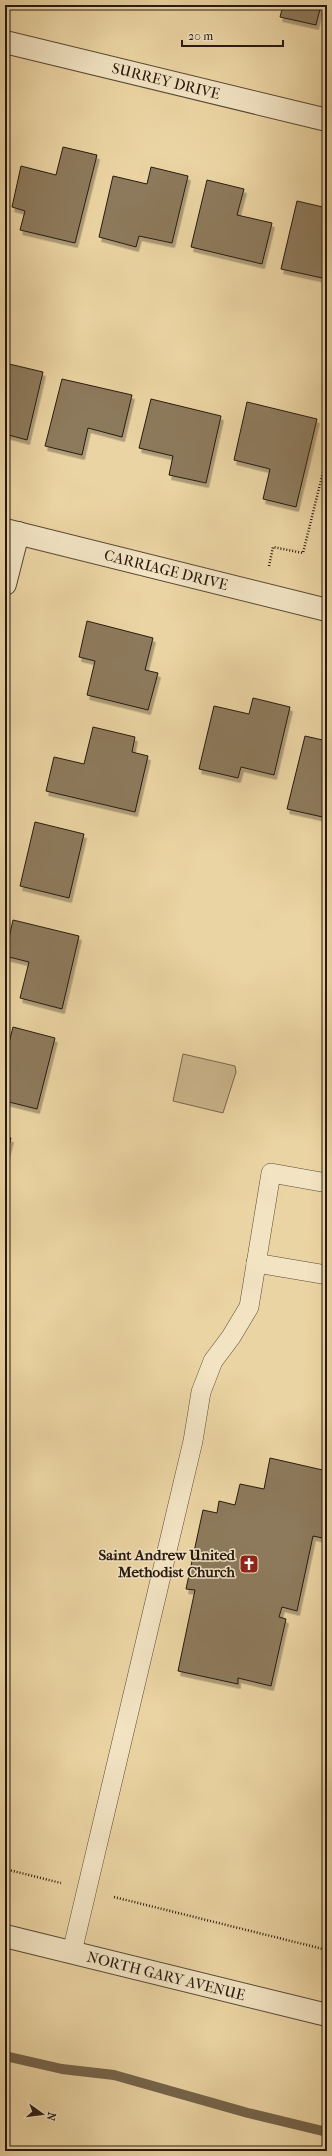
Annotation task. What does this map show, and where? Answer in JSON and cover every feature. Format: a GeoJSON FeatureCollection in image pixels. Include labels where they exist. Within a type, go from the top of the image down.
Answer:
{"type":"FeatureCollection","features":[{"type":"Feature","properties":{"kind":"street","name":"SURREY DRIVE"},"geometry":{"type":"LineString","coordinates":[[5,42],[327,120]]}},
{"type":"Feature","properties":{"kind":"street","name":"CARRIAGE DRIVE"},"geometry":{"type":"LineString","coordinates":[[11,531],[327,610]]}},
{"type":"Feature","properties":{"kind":"street"},"geometry":{"type":"LineString","coordinates":[[5,584],[11,531]]}},
{"type":"Feature","properties":{"kind":"street","name":"NORTH GARY AVENUE"},"geometry":{"type":"LineString","coordinates":[[5,1936],[327,2016]]}},
{"type":"Feature","properties":{"kind":"lane"},"geometry":{"type":"LineString","coordinates":[[72,1952],[193,1440],[201,1392],[213,1361],[231,1337],[249,1307],[271,1173],[327,1183]]}},
{"type":"Feature","properties":{"kind":"lane"},"geometry":{"type":"LineString","coordinates":[[256,1263],[327,1275]]}},
{"type":"Feature","properties":{"kind":"path"},"geometry":{"type":"LineString","coordinates":[[263,594],[273,547],[303,553],[327,456]]}},
{"type":"Feature","properties":{"kind":"path"},"geometry":{"type":"LineString","coordinates":[[5,1869],[43,1878]]}},
{"type":"Feature","properties":{"kind":"path"},"geometry":{"type":"LineString","coordinates":[[130,1901],[327,1950]]}},
{"type":"Feature","properties":{"kind":"shaded area"},"geometry":{"type":"Polygon","coordinates":[[[183,1054],[235,1066],[236,1072],[223,1113],[173,1101],[183,1054]]]}},
{"type":"Feature","properties":{"kind":"building"},"geometry":{"type":"Polygon","coordinates":[[[283,5],[321,5],[316,25],[280,17],[283,5]]]}},
{"type":"Feature","properties":{"kind":"building"},"geometry":{"type":"Polygon","coordinates":[[[63,147],[97,155],[75,243],[20,230],[25,211],[12,207],[21,166],[56,175],[63,147]]]}},
{"type":"Feature","properties":{"kind":"building"},"geometry":{"type":"Polygon","coordinates":[[[151,167],[188,176],[172,243],[139,236],[136,247],[99,237],[113,176],[147,184],[151,167]]]}},
{"type":"Feature","properties":{"kind":"building"},"geometry":{"type":"Polygon","coordinates":[[[207,180],[244,189],[237,215],[272,223],[262,264],[191,247],[207,180]]]}},
{"type":"Feature","properties":{"kind":"building"},"geometry":{"type":"Polygon","coordinates":[[[297,201],[327,208],[327,279],[281,269],[297,201]]]}},
{"type":"Feature","properties":{"kind":"building"},"geometry":{"type":"Polygon","coordinates":[[[5,363],[43,372],[27,440],[5,434],[5,363]]]}},
{"type":"Feature","properties":{"kind":"building"},"geometry":{"type":"Polygon","coordinates":[[[62,379],[132,395],[122,437],[88,428],[82,455],[45,446],[62,379]]]}},
{"type":"Feature","properties":{"kind":"building"},"geometry":{"type":"Polygon","coordinates":[[[151,399],[221,416],[206,483],[169,475],[173,456],[139,448],[151,399]]]}},
{"type":"Feature","properties":{"kind":"building"},"geometry":{"type":"Polygon","coordinates":[[[247,402],[317,419],[296,507],[263,499],[270,469],[234,460],[247,402]]]}},
{"type":"Feature","properties":{"kind":"building"},"geometry":{"type":"Polygon","coordinates":[[[87,621],[153,638],[145,670],[158,673],[148,710],[87,695],[95,661],[79,657],[87,621]]]}},
{"type":"Feature","properties":{"kind":"building"},"geometry":{"type":"Polygon","coordinates":[[[253,698],[290,707],[274,775],[241,767],[238,778],[199,769],[214,706],[249,714],[253,698]]]}},
{"type":"Feature","properties":{"kind":"building"},"geometry":{"type":"Polygon","coordinates":[[[93,727],[135,737],[132,752],[148,756],[135,812],[46,791],[54,757],[84,764],[93,727]]]}},
{"type":"Feature","properties":{"kind":"building"},"geometry":{"type":"Polygon","coordinates":[[[305,736],[327,741],[327,818],[287,809],[305,736]]]}},
{"type":"Feature","properties":{"kind":"building"},"geometry":{"type":"Polygon","coordinates":[[[35,822],[84,834],[69,898],[20,886],[35,822]]]}},
{"type":"Feature","properties":{"kind":"building"},"geometry":{"type":"Polygon","coordinates":[[[13,920],[79,936],[62,1009],[20,998],[29,962],[5,956],[13,920]]]}},
{"type":"Feature","properties":{"kind":"building"},"geometry":{"type":"Polygon","coordinates":[[[13,1027],[55,1038],[37,1109],[5,1101],[5,1058],[13,1027]]]}},
{"type":"Feature","properties":{"kind":"building"},"geometry":{"type":"Polygon","coordinates":[[[5,1137],[11,1138],[5,1161],[5,1137]]]}},
{"type":"Feature","properties":{"kind":"building","name":"Saint Andrew United Methodist Church"},"geometry":{"type":"Polygon","coordinates":[[[270,1458],[327,1471],[327,1539],[313,1536],[297,1611],[282,1607],[279,1617],[286,1619],[271,1686],[238,1678],[238,1684],[178,1671],[195,1590],[186,1589],[203,1510],[217,1513],[219,1501],[235,1505],[240,1484],[264,1489],[270,1458]]]}},
{"type":"Feature","properties":{"kind":"waterway"},"geometry":{"type":"LineString","coordinates":[[5,2056],[62,2069],[114,2075],[248,2113],[327,2132]]}},
{"type":"Feature","properties":{"kind":"place","name":"Saint Andrew United Methodist Church"},"geometry":{"type":"Point","coordinates":[249,1564]}}]}
